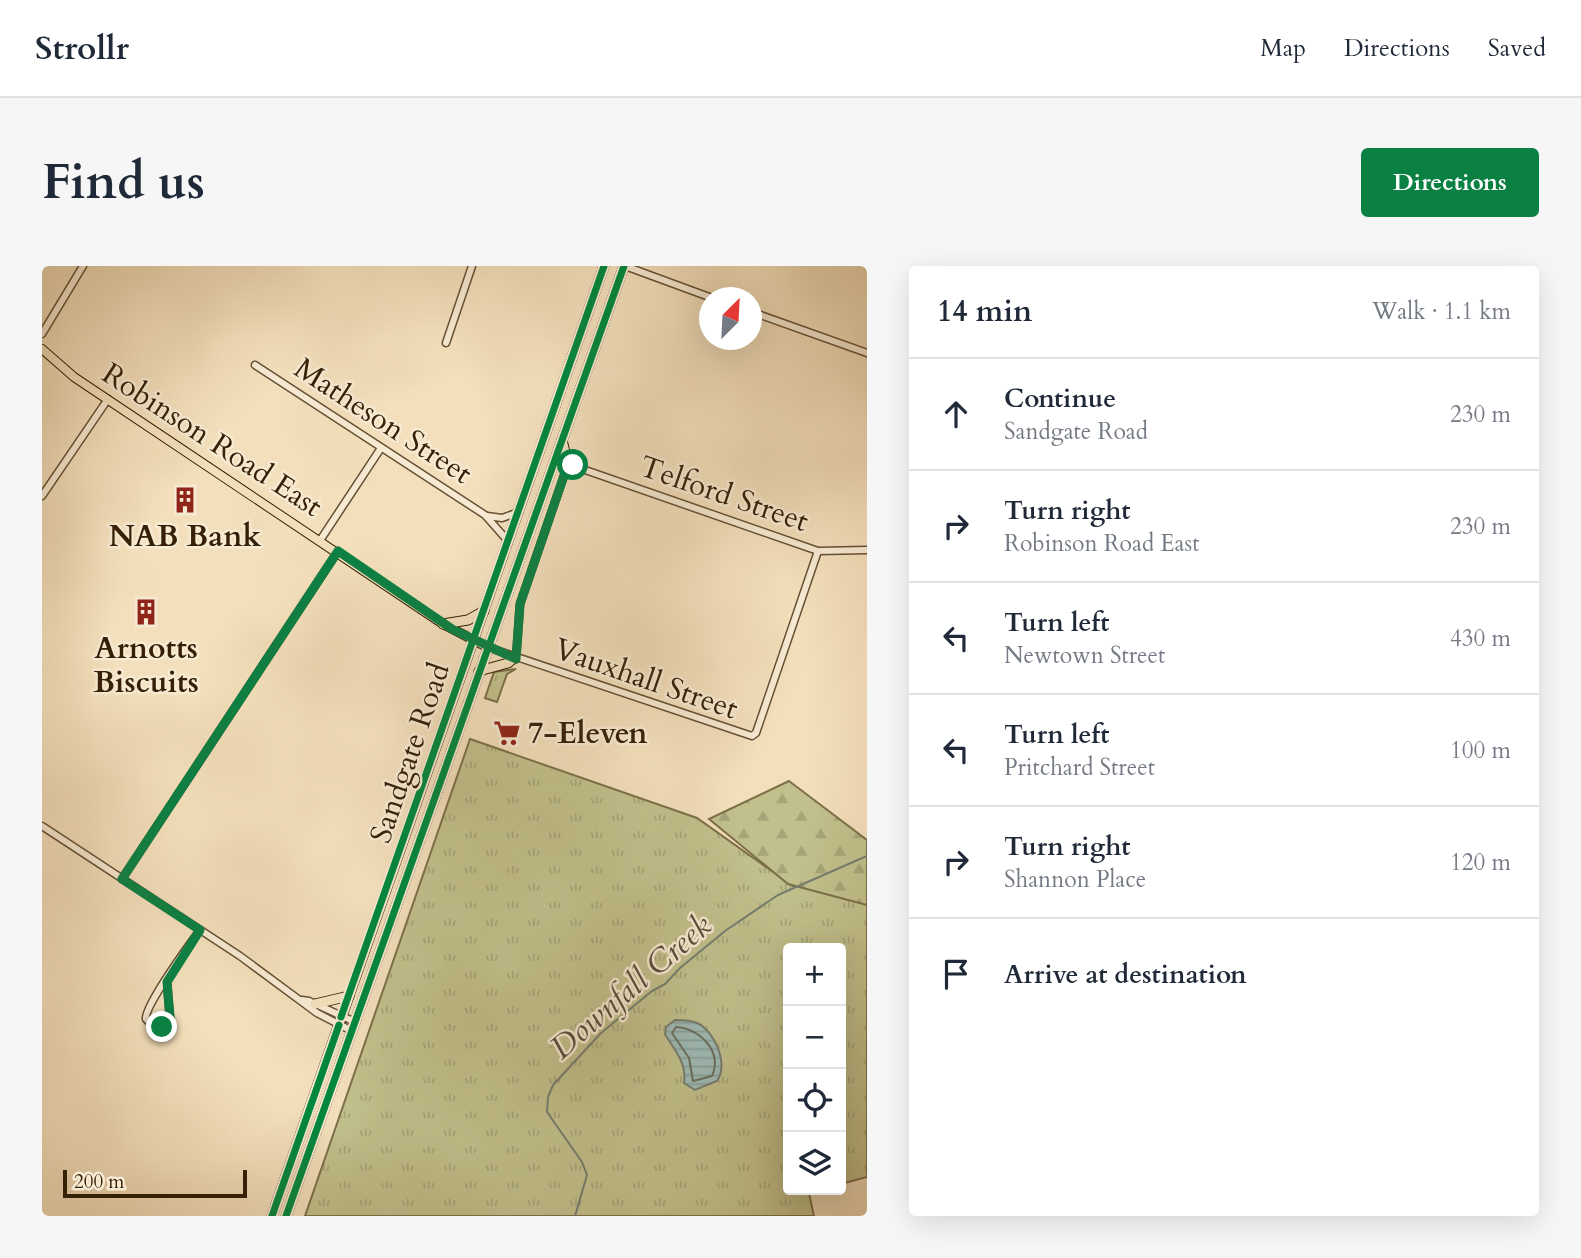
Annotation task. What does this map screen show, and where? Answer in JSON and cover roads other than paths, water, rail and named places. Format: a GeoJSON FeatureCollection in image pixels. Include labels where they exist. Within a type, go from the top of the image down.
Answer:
{"type":"FeatureCollection","features":[{"type":"Feature","properties":{"kind":"highway","name":"Sandgate Road"},"geometry":{"type":"LineString","coordinates":[[272,1216],[604,266]]}},
{"type":"Feature","properties":{"kind":"highway","name":"Sandgate Road"},"geometry":{"type":"LineString","coordinates":[[286,1216],[624,266]]}},
{"type":"Feature","properties":{"kind":"highway"},"geometry":{"type":"LineString","coordinates":[[562,440],[568,464]]}},
{"type":"Feature","properties":{"kind":"highway"},"geometry":{"type":"LineString","coordinates":[[443,624],[468,620],[484,611]]}},
{"type":"Feature","properties":{"kind":"highway"},"geometry":{"type":"LineString","coordinates":[[479,671],[508,663],[515,658]]}},
{"type":"Feature","properties":{"kind":"highway"},"geometry":{"type":"LineString","coordinates":[[315,1004],[348,996]]}},
{"type":"Feature","properties":{"kind":"main road","name":"Robinson Road East"},"geometry":{"type":"LineString","coordinates":[[42,349],[54,362],[321,539],[443,624],[487,647]]}},
{"type":"Feature","properties":{"kind":"main road","name":"Robinson Road East"},"geometry":{"type":"LineString","coordinates":[[42,358],[54,362]]}},
{"type":"Feature","properties":{"kind":"street"},"geometry":{"type":"LineString","coordinates":[[42,334],[44,324],[83,266]]}},
{"type":"Feature","properties":{"kind":"street"},"geometry":{"type":"LineString","coordinates":[[446,343],[472,266]]}},
{"type":"Feature","properties":{"kind":"street"},"geometry":{"type":"LineString","coordinates":[[624,266],[643,269],[699,293]]}},
{"type":"Feature","properties":{"kind":"street"},"geometry":{"type":"LineString","coordinates":[[762,316],[867,353]]}},
{"type":"Feature","properties":{"kind":"street","name":"Matheson Street"},"geometry":{"type":"LineString","coordinates":[[255,365],[485,515],[508,542]]}},
{"type":"Feature","properties":{"kind":"street"},"geometry":{"type":"LineString","coordinates":[[42,496],[108,398]]}},
{"type":"Feature","properties":{"kind":"street"},"geometry":{"type":"LineString","coordinates":[[321,539],[381,447]]}},
{"type":"Feature","properties":{"kind":"street"},"geometry":{"type":"LineString","coordinates":[[515,658],[520,604],[568,464]]}},
{"type":"Feature","properties":{"kind":"street","name":"Telford Street"},"geometry":{"type":"LineString","coordinates":[[568,464],[818,551],[867,550]]}},
{"type":"Feature","properties":{"kind":"street","name":"Matheson Street"},"geometry":{"type":"LineString","coordinates":[[485,515],[502,518],[519,512]]}},
{"type":"Feature","properties":{"kind":"street"},"geometry":{"type":"LineString","coordinates":[[122,879],[338,551]]}},
{"type":"Feature","properties":{"kind":"street","name":"Vauxhall Street"},"geometry":{"type":"LineString","coordinates":[[487,647],[751,736],[756,733],[818,551]]}},
{"type":"Feature","properties":{"kind":"street"},"geometry":{"type":"LineString","coordinates":[[42,826],[302,1000],[354,1026]]}},
{"type":"Feature","properties":{"kind":"street"},"geometry":{"type":"LineString","coordinates":[[167,982],[170,1018],[162,1027],[154,1027],[146,1020],[146,1011],[200,930]]}},
{"type":"Feature","properties":{"kind":"street"},"geometry":{"type":"LineString","coordinates":[[302,1000],[315,1004],[340,1021]]}},
{"type":"Feature","properties":{"kind":"water"},"geometry":{"type":"Polygon","coordinates":[[[675,1020],[697,1023],[709,1033],[721,1058],[717,1081],[695,1090],[684,1083],[682,1063],[665,1034],[666,1027],[675,1020]]]}},
{"type":"Feature","properties":{"kind":"waterway","name":"Downfall Creek"},"geometry":{"type":"LineString","coordinates":[[575,1216],[587,1175],[582,1162],[547,1112],[548,1097],[553,1085],[601,1033],[652,991],[665,984],[725,931],[778,895],[867,856]]}},
{"type":"Feature","properties":{"kind":"place","name":"NAB Bank"},"geometry":{"type":"Point","coordinates":[185,500]}},
{"type":"Feature","properties":{"kind":"place","name":"Arnotts Biscuits"},"geometry":{"type":"Point","coordinates":[146,612]}},
{"type":"Feature","properties":{"kind":"place","name":"7-Eleven"},"geometry":{"type":"Point","coordinates":[507,733]}}]}
